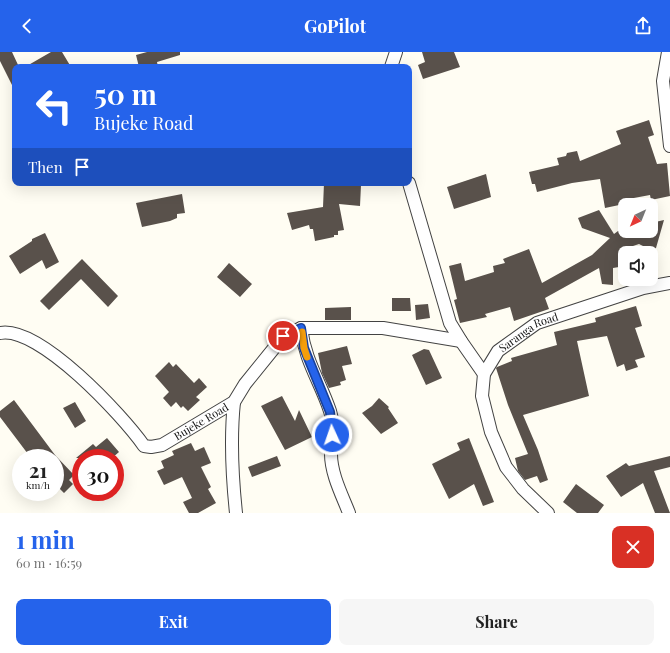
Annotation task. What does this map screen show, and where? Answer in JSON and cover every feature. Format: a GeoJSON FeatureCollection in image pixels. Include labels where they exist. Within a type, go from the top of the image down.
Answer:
{"type":"FeatureCollection","features":[{"type":"Feature","properties":{"kind":"street"},"geometry":{"type":"LineString","coordinates":[[392,64],[396,52]]}},
{"type":"Feature","properties":{"kind":"street"},"geometry":{"type":"LineString","coordinates":[[668,52],[663,81],[670,146]]}},
{"type":"Feature","properties":{"kind":"street"},"geometry":{"type":"LineString","coordinates":[[410,186],[450,323],[484,374]]}},
{"type":"Feature","properties":{"kind":"street","name":"Saranga Road"},"geometry":{"type":"LineString","coordinates":[[548,513],[523,489],[506,467],[491,432],[482,396],[484,374],[498,351],[537,323],[643,288],[670,283]]}},
{"type":"Feature","properties":{"kind":"street"},"geometry":{"type":"LineString","coordinates":[[301,328],[304,348],[330,412],[333,425],[330,455],[348,513]]}},
{"type":"Feature","properties":{"kind":"street","name":"Bujeke Road"},"geometry":{"type":"LineString","coordinates":[[0,332],[16,334],[48,349],[126,422],[144,446],[151,447],[162,445],[234,402],[245,384],[283,336],[301,328],[383,328],[461,341]]}},
{"type":"Feature","properties":{"kind":"street"},"geometry":{"type":"LineString","coordinates":[[234,402],[231,427],[231,471],[236,513]]}},
{"type":"Feature","properties":{"kind":"building"},"geometry":{"type":"Polygon","coordinates":[[[0,52],[12,52],[18,64],[12,64],[12,85],[0,61],[0,52]]]}},
{"type":"Feature","properties":{"kind":"building"},"geometry":{"type":"Polygon","coordinates":[[[51,52],[62,52],[69,64],[30,64],[51,52]]]}},
{"type":"Feature","properties":{"kind":"building"},"geometry":{"type":"Polygon","coordinates":[[[147,52],[180,52],[180,55],[157,62],[157,64],[138,64],[136,55],[147,52]]]}},
{"type":"Feature","properties":{"kind":"building"},"geometry":{"type":"Polygon","coordinates":[[[422,52],[454,52],[460,67],[423,79],[418,65],[425,62],[422,52]]]}},
{"type":"Feature","properties":{"kind":"building"},"geometry":{"type":"Polygon","coordinates":[[[649,120],[654,135],[648,137],[657,164],[667,163],[670,196],[658,199],[651,198],[650,195],[634,198],[618,198],[618,205],[605,208],[600,179],[572,183],[537,192],[535,184],[532,184],[529,172],[559,165],[557,158],[566,156],[567,153],[577,151],[580,161],[621,144],[616,131],[649,120]]]}},
{"type":"Feature","properties":{"kind":"building"},"geometry":{"type":"Polygon","coordinates":[[[486,174],[491,197],[454,209],[447,187],[486,174]]]}},
{"type":"Feature","properties":{"kind":"building"},"geometry":{"type":"Polygon","coordinates":[[[324,186],[361,186],[360,206],[339,204],[344,230],[338,231],[338,235],[315,241],[313,229],[310,229],[309,225],[292,230],[287,213],[323,207],[324,186]]]}},
{"type":"Feature","properties":{"kind":"building"},"geometry":{"type":"Polygon","coordinates":[[[182,194],[185,213],[177,214],[177,218],[170,221],[142,227],[136,203],[182,194]]]}},
{"type":"Feature","properties":{"kind":"building"},"geometry":{"type":"Polygon","coordinates":[[[599,210],[614,234],[618,231],[618,238],[658,238],[658,221],[664,220],[657,246],[643,246],[639,244],[633,246],[618,246],[618,267],[613,268],[613,285],[602,284],[599,268],[545,298],[549,309],[514,321],[510,307],[485,314],[487,317],[460,323],[454,300],[457,299],[449,266],[461,263],[465,281],[494,272],[493,266],[505,263],[503,259],[529,249],[542,283],[592,255],[610,238],[582,228],[578,218],[599,210]]]}},
{"type":"Feature","properties":{"kind":"building"},"geometry":{"type":"Polygon","coordinates":[[[45,233],[59,262],[46,269],[42,260],[20,274],[9,256],[32,241],[32,239],[45,233]]]}},
{"type":"Feature","properties":{"kind":"building"},"geometry":{"type":"Polygon","coordinates":[[[82,259],[118,296],[108,307],[81,279],[49,310],[40,301],[82,259]]]}},
{"type":"Feature","properties":{"kind":"building"},"geometry":{"type":"Polygon","coordinates":[[[229,263],[252,284],[240,297],[217,277],[229,263]]]}},
{"type":"Feature","properties":{"kind":"building"},"geometry":{"type":"Polygon","coordinates":[[[392,298],[410,298],[411,311],[392,311],[392,298]]]}},
{"type":"Feature","properties":{"kind":"building"},"geometry":{"type":"Polygon","coordinates":[[[428,304],[430,318],[416,320],[415,305],[428,304]]]}},
{"type":"Feature","properties":{"kind":"building"},"geometry":{"type":"Polygon","coordinates":[[[636,306],[642,326],[635,328],[645,357],[635,360],[638,367],[626,371],[624,364],[617,367],[607,336],[577,341],[589,396],[523,415],[538,450],[548,480],[540,483],[537,476],[525,480],[518,471],[515,458],[528,454],[508,405],[496,368],[512,361],[511,358],[557,345],[554,332],[596,322],[595,318],[636,306]]]}},
{"type":"Feature","properties":{"kind":"building"},"geometry":{"type":"Polygon","coordinates":[[[351,307],[351,320],[325,320],[325,308],[351,307]]]}},
{"type":"Feature","properties":{"kind":"building"},"geometry":{"type":"Polygon","coordinates":[[[347,346],[352,364],[342,366],[346,380],[340,382],[341,385],[329,388],[322,373],[318,353],[347,346]]]}},
{"type":"Feature","properties":{"kind":"building"},"geometry":{"type":"Polygon","coordinates":[[[424,349],[429,350],[442,378],[426,385],[412,355],[424,349]]]}},
{"type":"Feature","properties":{"kind":"building"},"geometry":{"type":"Polygon","coordinates":[[[169,362],[173,367],[176,364],[194,383],[199,378],[207,387],[196,397],[200,400],[188,411],[183,406],[181,408],[176,402],[171,407],[163,398],[169,392],[155,376],[169,362]]]}},
{"type":"Feature","properties":{"kind":"building"},"geometry":{"type":"Polygon","coordinates":[[[282,396],[295,421],[299,410],[312,437],[285,450],[261,406],[282,396]]]}},
{"type":"Feature","properties":{"kind":"building"},"geometry":{"type":"Polygon","coordinates":[[[379,398],[389,407],[388,408],[398,423],[381,434],[362,413],[372,406],[379,398]]]}},
{"type":"Feature","properties":{"kind":"building"},"geometry":{"type":"Polygon","coordinates":[[[14,400],[51,449],[24,449],[0,417],[0,411],[14,400]]]}},
{"type":"Feature","properties":{"kind":"building"},"geometry":{"type":"Polygon","coordinates":[[[75,402],[86,421],[75,428],[63,408],[75,402]]]}},
{"type":"Feature","properties":{"kind":"building"},"geometry":{"type":"Polygon","coordinates":[[[107,438],[116,449],[87,449],[93,444],[96,447],[107,438]]]}},
{"type":"Feature","properties":{"kind":"building"},"geometry":{"type":"Polygon","coordinates":[[[469,438],[494,502],[483,506],[474,484],[449,499],[432,464],[460,450],[457,443],[469,438]]]}},
{"type":"Feature","properties":{"kind":"building"},"geometry":{"type":"Polygon","coordinates":[[[191,443],[195,451],[204,447],[211,463],[201,467],[211,487],[208,489],[216,503],[198,513],[189,513],[183,502],[192,498],[182,477],[164,485],[157,471],[164,468],[161,461],[174,455],[172,451],[191,443]]]}},
{"type":"Feature","properties":{"kind":"building"},"geometry":{"type":"Polygon","coordinates":[[[277,456],[281,466],[252,477],[248,467],[277,456]]]}},
{"type":"Feature","properties":{"kind":"building"},"geometry":{"type":"Polygon","coordinates":[[[670,456],[670,467],[654,471],[670,513],[655,513],[643,483],[621,497],[606,476],[626,463],[629,466],[670,456]]]}},
{"type":"Feature","properties":{"kind":"building"},"geometry":{"type":"Polygon","coordinates":[[[64,464],[72,473],[72,477],[69,480],[72,485],[64,493],[64,464]]]}},
{"type":"Feature","properties":{"kind":"building"},"geometry":{"type":"Polygon","coordinates":[[[576,484],[604,505],[598,513],[577,513],[563,502],[576,484]]]}},
{"type":"Feature","properties":{"kind":"slow traffic"},"geometry":{"type":"LineString","coordinates":[[302,332],[307,357]]}},
{"type":"Feature","properties":{"kind":"route"},"geometry":{"type":"LineString","coordinates":[[283,336],[301,328],[304,348],[330,412],[333,425],[332,435]]}}]}
